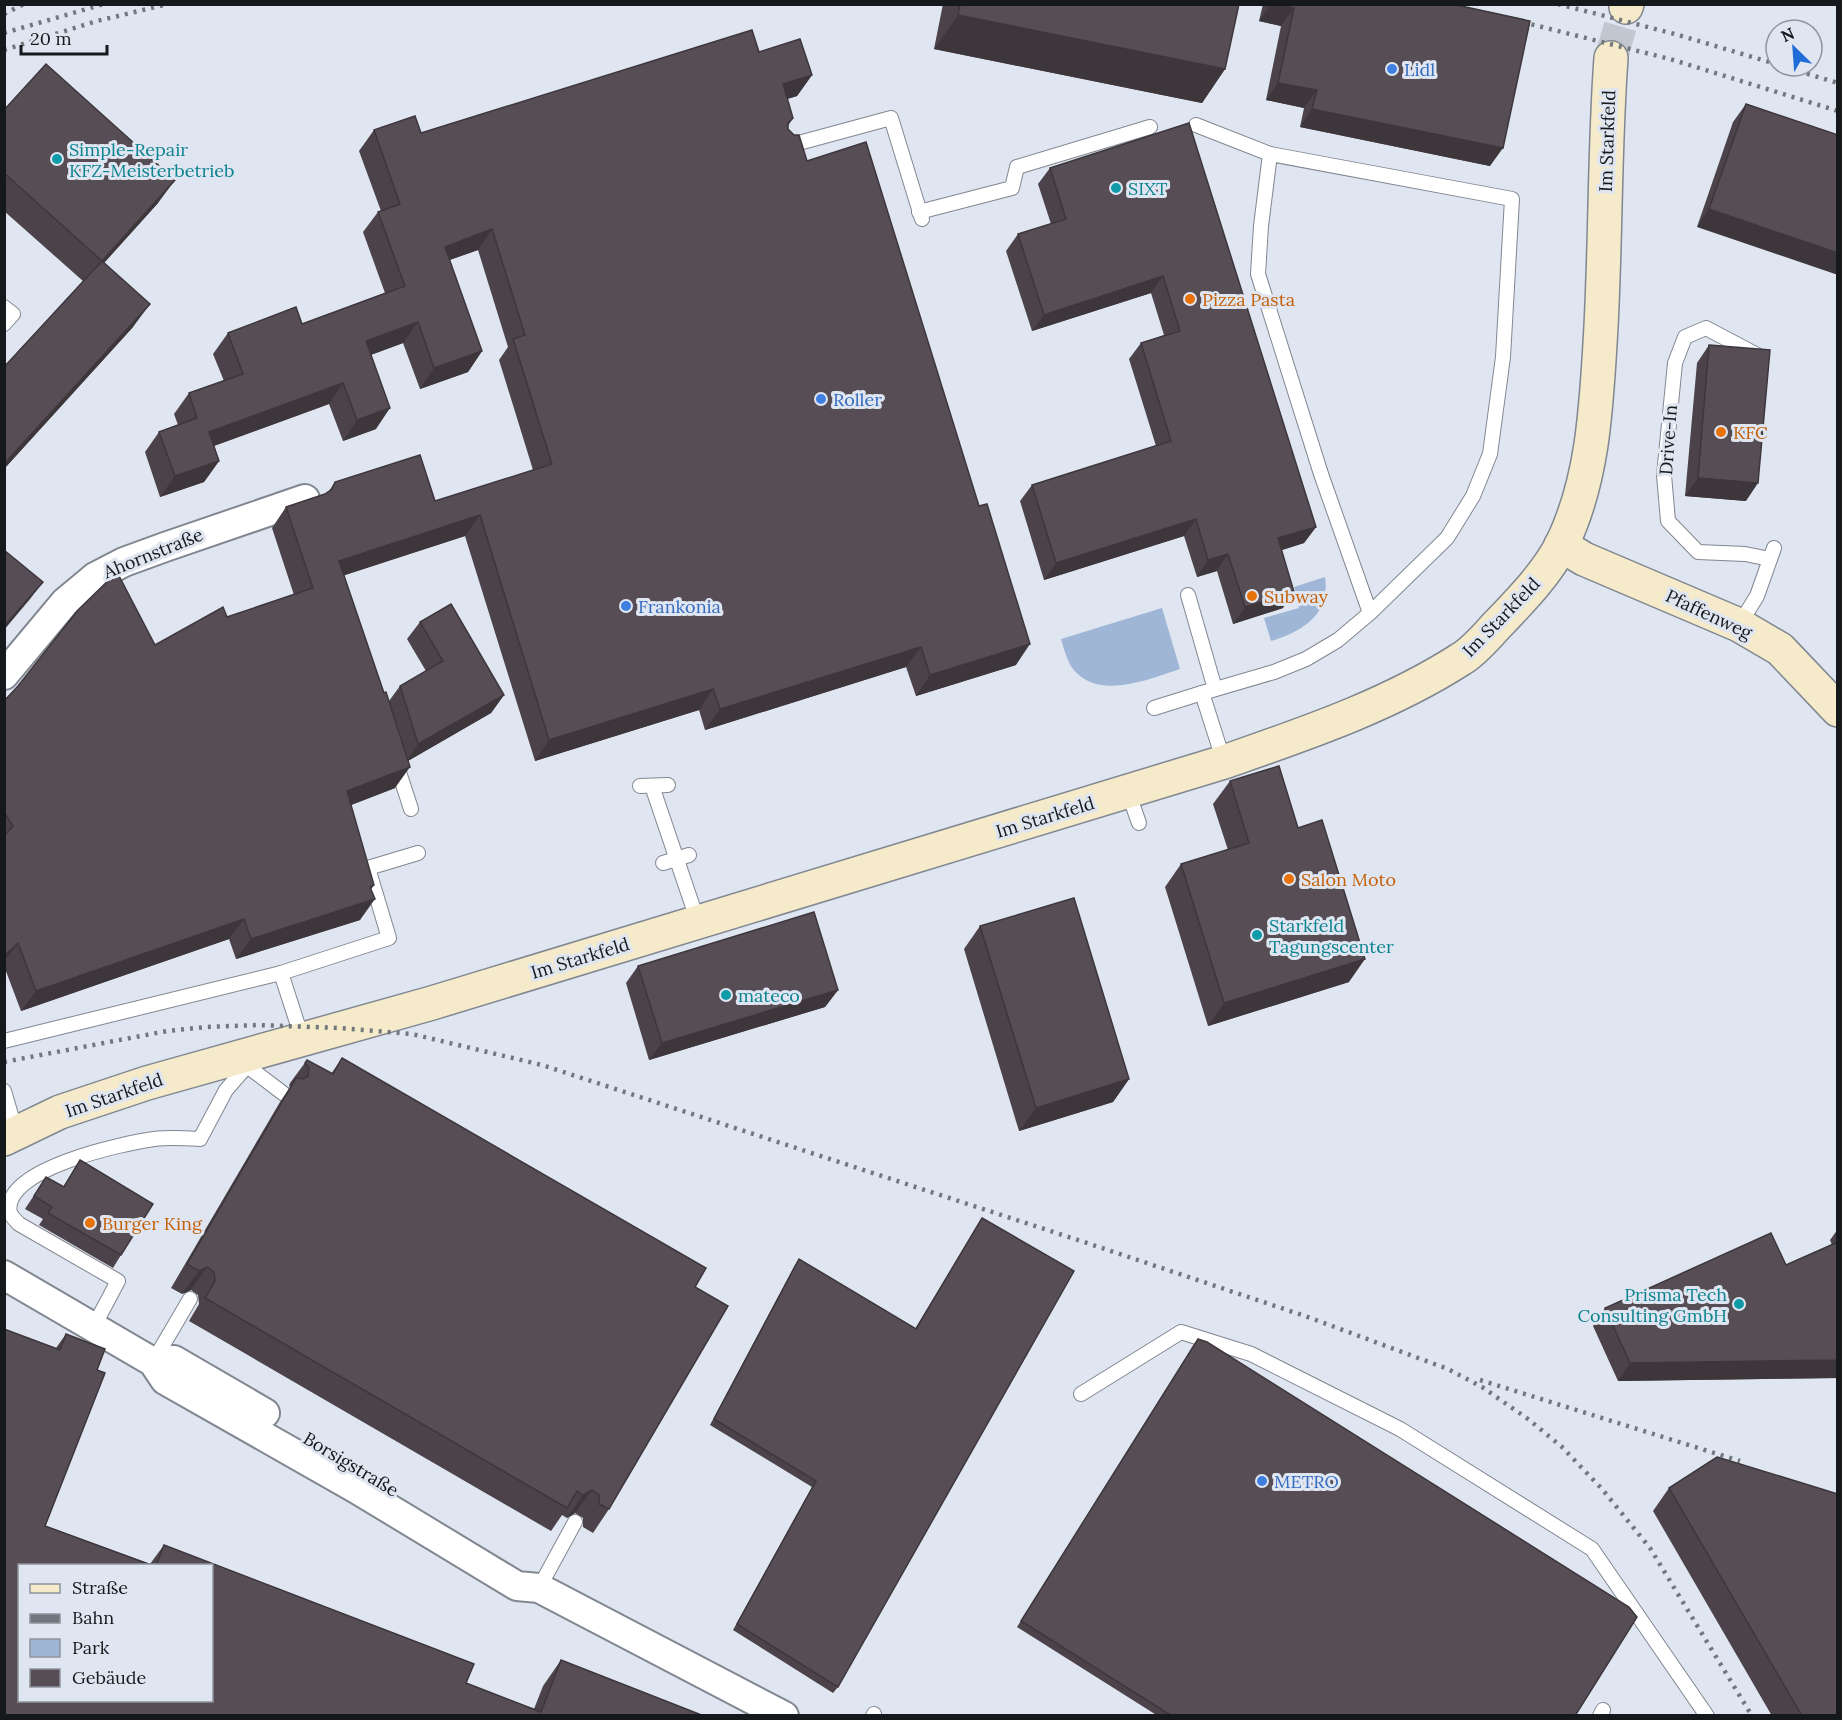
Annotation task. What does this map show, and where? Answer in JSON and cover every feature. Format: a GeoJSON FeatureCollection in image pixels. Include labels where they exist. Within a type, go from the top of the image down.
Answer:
{"type":"FeatureCollection","features":[{"type":"Feature","properties":{"kind":"main road","name":"Im Starkfeld"},"geometry":{"type":"LineString","coordinates":[[10,1136],[60,1112],[114,1093],[245,1060],[302,1038],[432,1003],[1224,762],[1309,732],[1363,709],[1422,681],[1462,658],[1524,597],[1561,545],[1578,504],[1593,442],[1604,272],[1607,103],[1611,58]]}},
{"type":"Feature","properties":{"kind":"main road","name":"Pfaffenweg"},"geometry":{"type":"LineString","coordinates":[[1561,545],[1584,559],[1739,625],[1780,649],[1838,710]]}},
{"type":"Feature","properties":{"kind":"street","name":"Ahornstraße"},"geometry":{"type":"LineString","coordinates":[[4,675],[65,602],[95,577],[124,562],[305,499]]}},
{"type":"Feature","properties":{"kind":"street","name":"Borsigstraße"},"geometry":{"type":"LineString","coordinates":[[4,1275],[153,1362],[165,1380],[355,1488],[517,1586],[539,1588],[784,1716]]}},
{"type":"Feature","properties":{"kind":"lane"},"geometry":{"type":"LineString","coordinates":[[782,147],[891,118],[921,215],[1012,188],[1017,168],[1150,127]]}},
{"type":"Feature","properties":{"kind":"lane"},"geometry":{"type":"LineString","coordinates":[[1154,708],[1270,674],[1306,659],[1338,640],[1370,613],[1447,538],[1473,496],[1490,454],[1503,357],[1512,199],[1270,154],[1196,125]]}},
{"type":"Feature","properties":{"kind":"lane"},"geometry":{"type":"LineString","coordinates":[[1270,154],[1258,274],[1321,474],[1370,613]]}},
{"type":"Feature","properties":{"kind":"lane"},"geometry":{"type":"LineString","coordinates":[[4,307],[13,314],[4,324]]}},
{"type":"Feature","properties":{"kind":"lane","name":"Drive-In"},"geometry":{"type":"LineString","coordinates":[[1739,625],[1757,596],[1772,553],[1698,552],[1668,521],[1664,475],[1674,363],[1685,337],[1706,328],[1766,360]]}},
{"type":"Feature","properties":{"kind":"lane"},"geometry":{"type":"LineString","coordinates":[[1188,595],[1224,762]]}},
{"type":"Feature","properties":{"kind":"lane"},"geometry":{"type":"LineString","coordinates":[[391,746],[411,809]]}},
{"type":"Feature","properties":{"kind":"lane"},"geometry":{"type":"LineString","coordinates":[[668,785],[646,786],[698,922]]}},
{"type":"Feature","properties":{"kind":"lane"},"geometry":{"type":"LineString","coordinates":[[1128,792],[1138,823]]}},
{"type":"Feature","properties":{"kind":"lane"},"geometry":{"type":"LineString","coordinates":[[4,1041],[281,973],[389,938],[368,868],[418,853]]}},
{"type":"Feature","properties":{"kind":"lane"},"geometry":{"type":"LineString","coordinates":[[281,973],[302,1038]]}},
{"type":"Feature","properties":{"kind":"lane"},"geometry":{"type":"LineString","coordinates":[[93,1328],[118,1281],[19,1224],[10,1214],[10,1204],[12,1194],[19,1185],[42,1171],[70,1159],[124,1144],[180,1137],[200,1139],[245,1060],[284,1094]]}},
{"type":"Feature","properties":{"kind":"lane"},"geometry":{"type":"LineString","coordinates":[[4,1091],[10,1136]]}},
{"type":"Feature","properties":{"kind":"lane"},"geometry":{"type":"LineString","coordinates":[[153,1362],[190,1299]]}},
{"type":"Feature","properties":{"kind":"lane"},"geometry":{"type":"LineString","coordinates":[[1081,1394],[1181,1332],[1251,1354],[1401,1429],[1592,1549],[1707,1716]]}},
{"type":"Feature","properties":{"kind":"lane"},"geometry":{"type":"LineString","coordinates":[[539,1588],[575,1522]]}},
{"type":"Feature","properties":{"kind":"green space"},"geometry":{"type":"Polygon","coordinates":[[[1325,577],[1326,590],[1323,602],[1312,620],[1293,633],[1271,641],[1264,618],[1299,608],[1294,587],[1325,577]]]}},
{"type":"Feature","properties":{"kind":"green space"},"geometry":{"type":"Polygon","coordinates":[[[1162,608],[1180,669],[1139,682],[1110,686],[1084,679],[1071,666],[1061,639],[1162,608]]]}},
{"type":"Feature","properties":{"kind":"building"},"geometry":{"type":"Polygon","coordinates":[[[960,4],[1239,4],[1225,69],[958,15],[960,4]]]}},
{"type":"Feature","properties":{"kind":"building","name":"Lidl"},"geometry":{"type":"Polygon","coordinates":[[[1276,4],[1452,4],[1530,21],[1503,148],[1312,109],[1317,90],[1278,83],[1294,8],[1276,4]]]}},
{"type":"Feature","properties":{"kind":"building"},"geometry":{"type":"Polygon","coordinates":[[[752,30],[759,52],[800,39],[812,75],[783,84],[793,118],[788,123],[788,129],[794,135],[799,135],[807,161],[866,142],[979,506],[987,504],[1030,644],[930,675],[921,647],[720,709],[713,689],[549,740],[480,515],[339,561],[410,767],[347,791],[374,885],[370,887],[375,899],[251,939],[244,919],[36,991],[18,943],[4,956],[4,836],[13,826],[4,812],[4,701],[78,610],[117,572],[155,645],[223,607],[227,617],[313,588],[286,507],[325,494],[332,489],[335,482],[420,455],[435,501],[552,464],[513,339],[525,335],[492,229],[445,247],[482,351],[434,368],[418,322],[366,341],[390,408],[357,420],[343,383],[209,432],[219,461],[175,476],[159,432],[197,418],[189,393],[243,374],[228,333],[296,307],[302,324],[405,286],[378,212],[400,204],[374,130],[415,116],[421,133],[752,30]]]}},
{"type":"Feature","properties":{"kind":"building","name":"Simple-Repair KFZ-Meisterbetrieb"},"geometry":{"type":"Polygon","coordinates":[[[46,64],[175,180],[102,261],[4,173],[4,110],[46,64]]]}},
{"type":"Feature","properties":{"kind":"building"},"geometry":{"type":"Polygon","coordinates":[[[1746,104],[1838,135],[1838,253],[1709,209],[1746,104]]]}},
{"type":"Feature","properties":{"kind":"building"},"geometry":{"type":"Polygon","coordinates":[[[1189,123],[1316,527],[1278,538],[1294,592],[1245,607],[1228,554],[1208,560],[1196,519],[1056,563],[1032,485],[1171,441],[1141,343],[1180,331],[1163,276],[1044,315],[1018,234],[1066,219],[1050,168],[1189,123]]]}},
{"type":"Feature","properties":{"kind":"building"},"geometry":{"type":"Polygon","coordinates":[[[102,261],[150,304],[4,464],[4,367],[102,261]]]}},
{"type":"Feature","properties":{"kind":"building","name":"KFC"},"geometry":{"type":"Polygon","coordinates":[[[1709,345],[1770,350],[1758,483],[1698,478],[1709,345]]]}},
{"type":"Feature","properties":{"kind":"building"},"geometry":{"type":"Polygon","coordinates":[[[4,550],[43,582],[4,626],[4,550]]]}},
{"type":"Feature","properties":{"kind":"building"},"geometry":{"type":"Polygon","coordinates":[[[451,604],[504,695],[418,744],[400,686],[443,661],[420,622],[451,604]]]}},
{"type":"Feature","properties":{"kind":"building","name":"Starkfeld Tagungscenter"},"geometry":{"type":"Polygon","coordinates":[[[1279,766],[1298,828],[1322,820],[1365,959],[1224,1003],[1181,864],[1249,843],[1230,781],[1279,766]]]}},
{"type":"Feature","properties":{"kind":"building"},"geometry":{"type":"Polygon","coordinates":[[[1074,898],[1129,1079],[1036,1108],[980,926],[1074,898]]]}},
{"type":"Feature","properties":{"kind":"building","name":"mateco"},"geometry":{"type":"Polygon","coordinates":[[[814,912],[838,990],[662,1043],[638,966],[814,912]]]}},
{"type":"Feature","properties":{"kind":"building"},"geometry":{"type":"Polygon","coordinates":[[[342,1058],[706,1268],[695,1287],[728,1306],[609,1509],[599,1504],[599,1495],[592,1490],[583,1495],[577,1491],[567,1508],[205,1298],[215,1281],[214,1272],[207,1267],[199,1271],[187,1264],[296,1078],[303,1079],[308,1076],[309,1068],[305,1063],[307,1060],[333,1074],[342,1058]]]}},
{"type":"Feature","properties":{"kind":"building","name":"Burger King"},"geometry":{"type":"Polygon","coordinates":[[[80,1160],[153,1204],[121,1255],[48,1213],[52,1207],[34,1196],[46,1177],[64,1187],[80,1160]]]}},
{"type":"Feature","properties":{"kind":"building"},"geometry":{"type":"Polygon","coordinates":[[[982,1218],[1074,1271],[838,1687],[737,1624],[816,1481],[714,1419],[799,1259],[916,1329],[982,1218]]]}},
{"type":"Feature","properties":{"kind":"building","name":"Prisma Tech Consulting GmbH"},"geometry":{"type":"Polygon","coordinates":[[[1771,1233],[1786,1265],[1838,1242],[1838,1360],[1630,1363],[1605,1308],[1771,1233]]]}},
{"type":"Feature","properties":{"kind":"building"},"geometry":{"type":"Polygon","coordinates":[[[4,1329],[60,1350],[66,1334],[105,1349],[97,1370],[105,1373],[45,1526],[149,1564],[18,1564],[18,1702],[213,1702],[213,1564],[157,1564],[164,1545],[474,1664],[466,1683],[541,1712],[561,1660],[704,1716],[4,1716],[4,1329]]]}},
{"type":"Feature","properties":{"kind":"building","name":"METRO"},"geometry":{"type":"Polygon","coordinates":[[[1198,1339],[1207,1342],[1629,1607],[1637,1617],[1575,1716],[1172,1716],[1021,1621],[1198,1339]]]}},
{"type":"Feature","properties":{"kind":"building"},"geometry":{"type":"Polygon","coordinates":[[[1717,1457],[1838,1494],[1838,1716],[1802,1716],[1669,1488],[1717,1457]]]}},
{"type":"Feature","properties":{"kind":"tunnel"},"geometry":{"type":"LineString","coordinates":[[1611,58],[1626,7]]}},
{"type":"Feature","properties":{"kind":"railway"},"geometry":{"type":"LineString","coordinates":[[4,14],[24,4]]}},
{"type":"Feature","properties":{"kind":"railway"},"geometry":{"type":"LineString","coordinates":[[4,33],[104,4]]}},
{"type":"Feature","properties":{"kind":"railway"},"geometry":{"type":"LineString","coordinates":[[4,50],[97,21],[168,4]]}},
{"type":"Feature","properties":{"kind":"railway"},"geometry":{"type":"LineString","coordinates":[[1558,4],[1675,34],[1764,60]]}},
{"type":"Feature","properties":{"kind":"railway"},"geometry":{"type":"LineString","coordinates":[[1514,20],[1670,59],[1838,111]]}},
{"type":"Feature","properties":{"kind":"railway"},"geometry":{"type":"LineString","coordinates":[[1821,78],[1838,83]]}},
{"type":"Feature","properties":{"kind":"railway"},"geometry":{"type":"LineString","coordinates":[[4,1062],[167,1031],[206,1027],[258,1025],[412,1034],[542,1065],[1305,1316],[1448,1369],[1482,1387],[1528,1419],[1562,1447],[1602,1489],[1650,1548],[1752,1716]]}},
{"type":"Feature","properties":{"kind":"railway"},"geometry":{"type":"LineString","coordinates":[[1480,1380],[1740,1461]]}},
{"type":"Feature","properties":{"kind":"place","name":"Lidl"},"geometry":{"type":"Point","coordinates":[1392,69]}},
{"type":"Feature","properties":{"kind":"place","name":"Simple-Repair KFZ-Meisterbetrieb"},"geometry":{"type":"Point","coordinates":[57,159]}},
{"type":"Feature","properties":{"kind":"place","name":"SIXT"},"geometry":{"type":"Point","coordinates":[1116,188]}},
{"type":"Feature","properties":{"kind":"place","name":"Pizza Pasta"},"geometry":{"type":"Point","coordinates":[1190,299]}},
{"type":"Feature","properties":{"kind":"place","name":"Roller"},"geometry":{"type":"Point","coordinates":[821,399]}},
{"type":"Feature","properties":{"kind":"place","name":"KFC"},"geometry":{"type":"Point","coordinates":[1721,432]}},
{"type":"Feature","properties":{"kind":"place","name":"Subway"},"geometry":{"type":"Point","coordinates":[1252,596]}},
{"type":"Feature","properties":{"kind":"place","name":"Frankonia"},"geometry":{"type":"Point","coordinates":[626,606]}},
{"type":"Feature","properties":{"kind":"place","name":"Salon Moto"},"geometry":{"type":"Point","coordinates":[1289,879]}},
{"type":"Feature","properties":{"kind":"place","name":"Starkfeld Tagungscenter"},"geometry":{"type":"Point","coordinates":[1257,935]}},
{"type":"Feature","properties":{"kind":"place","name":"mateco"},"geometry":{"type":"Point","coordinates":[726,995]}},
{"type":"Feature","properties":{"kind":"place","name":"Burger King"},"geometry":{"type":"Point","coordinates":[90,1223]}},
{"type":"Feature","properties":{"kind":"place","name":"Prisma Tech Consulting GmbH"},"geometry":{"type":"Point","coordinates":[1739,1304]}},
{"type":"Feature","properties":{"kind":"place","name":"METRO"},"geometry":{"type":"Point","coordinates":[1262,1481]}}]}
